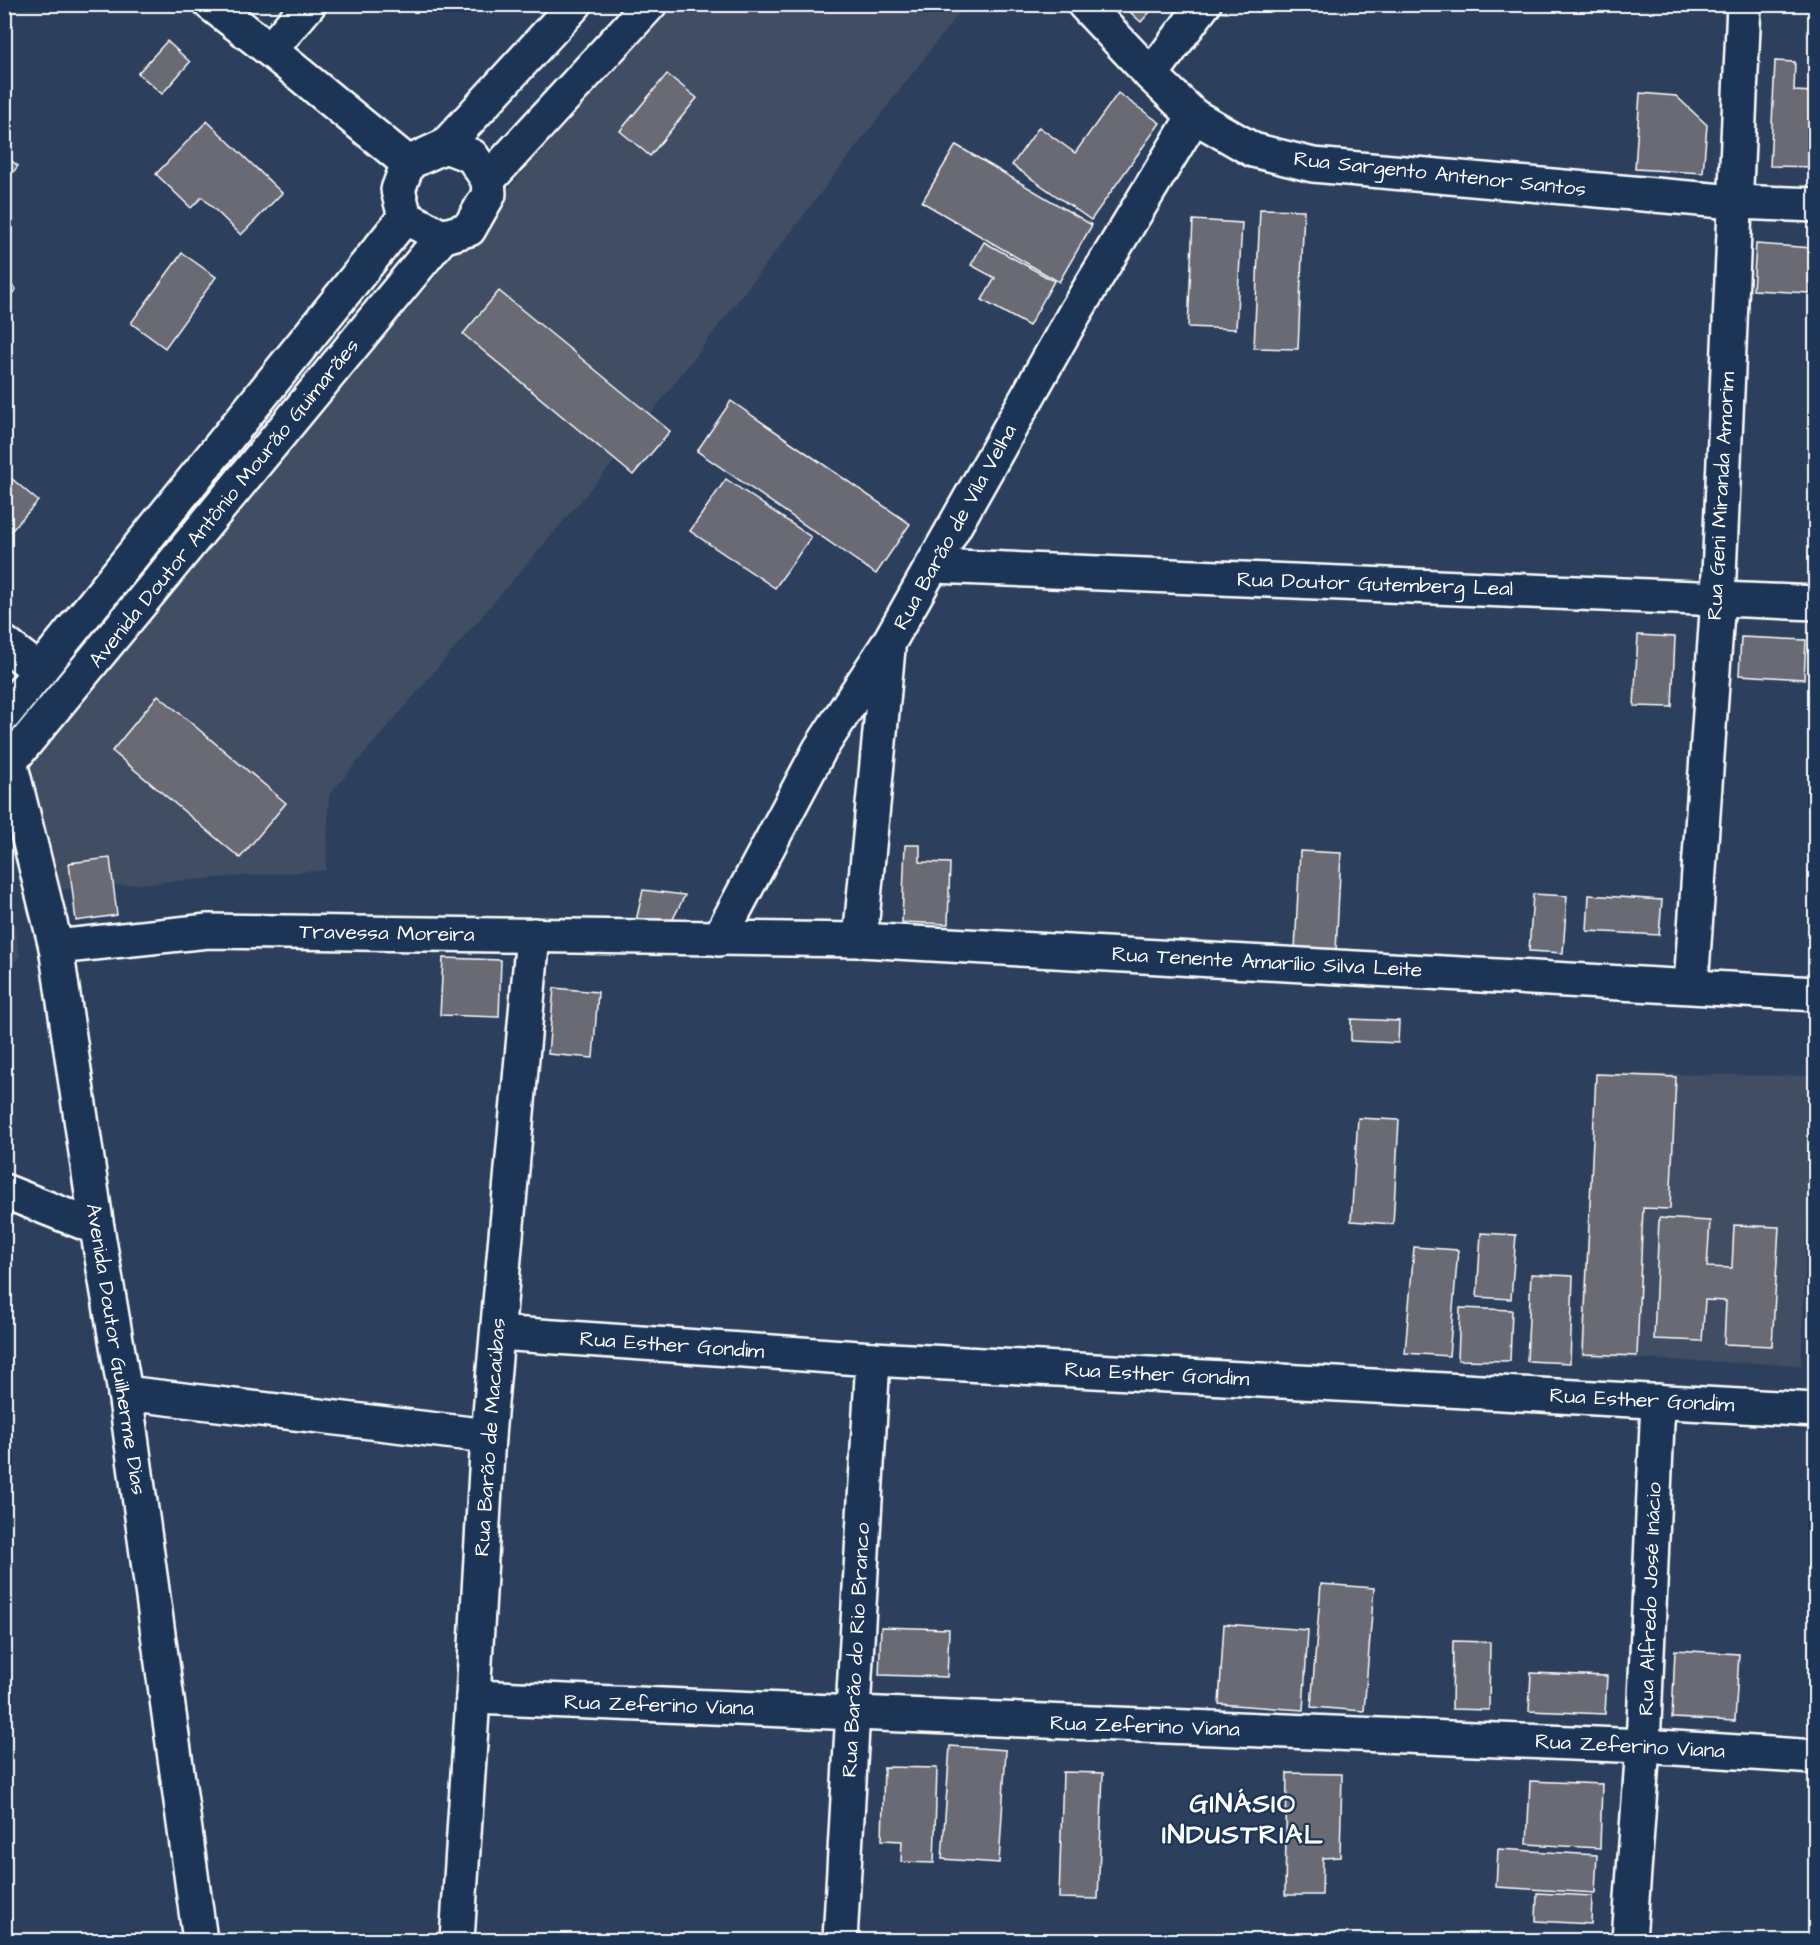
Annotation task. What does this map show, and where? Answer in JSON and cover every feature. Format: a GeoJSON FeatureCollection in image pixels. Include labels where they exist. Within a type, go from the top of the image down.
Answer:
{"type":"FeatureCollection","features":[{"type":"Feature","properties":{"kind":"street"},"geometry":{"type":"LineString","coordinates":[[211,4],[408,163]]}},
{"type":"Feature","properties":{"kind":"street"},"geometry":{"type":"LineString","coordinates":[[270,50],[309,4]]}},
{"type":"Feature","properties":{"kind":"street"},"geometry":{"type":"LineString","coordinates":[[445,146],[472,156],[488,180],[489,194],[469,229],[442,237],[405,217],[398,190],[408,163],[445,146],[575,4]]}},
{"type":"Feature","properties":{"kind":"street"},"geometry":{"type":"LineString","coordinates":[[488,180],[650,4]]}},
{"type":"Feature","properties":{"kind":"street","name":"Rua Sargento Antenor Santos"},"geometry":{"type":"LineString","coordinates":[[1084,4],[1151,75],[1194,116],[1253,150],[1313,165],[1734,202],[1815,205]]}},
{"type":"Feature","properties":{"kind":"street"},"geometry":{"type":"LineString","coordinates":[[1151,75],[1204,4]]}},
{"type":"Feature","properties":{"kind":"street","name":"Rua Geni Miranda Amorim"},"geometry":{"type":"LineString","coordinates":[[1691,986],[1718,598],[1744,4]]}},
{"type":"Feature","properties":{"kind":"street","name":"Rua Barão de Vila Velha"},"geometry":{"type":"LineString","coordinates":[[719,939],[820,749],[888,644],[1076,311],[1194,116]]}},
{"type":"Feature","properties":{"kind":"street","name":"Avenida Doutor Antônio Mourão Guimarães"},"geometry":{"type":"LineString","coordinates":[[4,715],[405,217]]}},
{"type":"Feature","properties":{"kind":"street","name":"Avenida Doutor Antônio Mourão Guimarães"},"geometry":{"type":"LineString","coordinates":[[7,766],[442,237]]}},
{"type":"Feature","properties":{"kind":"street","name":"Rua Doutor Gutemberg Leal"},"geometry":{"type":"LineString","coordinates":[[934,566],[1815,603]]}},
{"type":"Feature","properties":{"kind":"street"},"geometry":{"type":"LineString","coordinates":[[4,643],[40,671]]}},
{"type":"Feature","properties":{"kind":"street"},"geometry":{"type":"LineString","coordinates":[[860,940],[888,644]]}},
{"type":"Feature","properties":{"kind":"street","name":"Avenida Doutor Guilherme Dias"},"geometry":{"type":"LineString","coordinates":[[7,766],[56,947],[97,1228],[125,1393],[200,1941]]}},
{"type":"Feature","properties":{"kind":"street","name":"Travessa Moreira"},"geometry":{"type":"LineString","coordinates":[[56,947],[208,931],[719,939]]}},
{"type":"Feature","properties":{"kind":"street","name":"Rua Barão de Macaúbas"},"geometry":{"type":"LineString","coordinates":[[457,1941],[488,1436],[533,935]]}},
{"type":"Feature","properties":{"kind":"street","name":"Rua Tenente Amarílio Silva Leite"},"geometry":{"type":"LineString","coordinates":[[719,939],[860,940],[1815,994]]}},
{"type":"Feature","properties":{"kind":"street"},"geometry":{"type":"LineString","coordinates":[[4,1191],[97,1228]]}},
{"type":"Feature","properties":{"kind":"street","name":"Rua Esther Gondim"},"geometry":{"type":"LineString","coordinates":[[498,1333],[873,1359],[1815,1410]]}},
{"type":"Feature","properties":{"kind":"street","name":"Rua Barão do Rio Branco"},"geometry":{"type":"LineString","coordinates":[[840,1941],[873,1359]]}},
{"type":"Feature","properties":{"kind":"street"},"geometry":{"type":"LineString","coordinates":[[125,1393],[488,1436]]}},
{"type":"Feature","properties":{"kind":"street","name":"Rua Alfredo José Inácio"},"geometry":{"type":"LineString","coordinates":[[1629,1941],[1643,1746],[1658,1401]]}},
{"type":"Feature","properties":{"kind":"street","name":"Rua Zeferino Viana"},"geometry":{"type":"LineString","coordinates":[[473,1697],[1643,1746],[1815,1757]]}},
{"type":"Feature","properties":{"kind":"shaded area"},"geometry":{"type":"Polygon","coordinates":[[[662,5],[965,5],[614,462],[329,795],[326,870],[55,890],[28,764],[662,5]]]}},
{"type":"Feature","properties":{"kind":"shaded area"},"geometry":{"type":"Polygon","coordinates":[[[5,877],[20,956],[4,975],[5,877]]]}},
{"type":"Feature","properties":{"kind":"shaded area"},"geometry":{"type":"Polygon","coordinates":[[[1596,1073],[1813,1076],[1801,1365],[1580,1357],[1596,1073]]]}},
{"type":"Feature","properties":{"kind":"building"},"geometry":{"type":"Polygon","coordinates":[[[1121,4],[1157,4],[1141,22],[1121,4]]]}},
{"type":"Feature","properties":{"kind":"building"},"geometry":{"type":"Polygon","coordinates":[[[167,41],[190,62],[162,94],[138,73],[167,41]]]}},
{"type":"Feature","properties":{"kind":"building"},"geometry":{"type":"Polygon","coordinates":[[[1775,61],[1795,62],[1794,91],[1816,92],[1816,167],[1770,166],[1775,61]]]}},
{"type":"Feature","properties":{"kind":"building"},"geometry":{"type":"Polygon","coordinates":[[[667,74],[697,98],[650,156],[620,131],[667,74]]]}},
{"type":"Feature","properties":{"kind":"building"},"geometry":{"type":"Polygon","coordinates":[[[1118,93],[1160,123],[1091,220],[1012,165],[1039,127],[1075,153],[1118,93]]]}},
{"type":"Feature","properties":{"kind":"building"},"geometry":{"type":"Polygon","coordinates":[[[1640,93],[1676,96],[1707,125],[1703,173],[1635,169],[1640,93]]]}},
{"type":"Feature","properties":{"kind":"building"},"geometry":{"type":"Polygon","coordinates":[[[207,121],[282,193],[241,235],[202,197],[191,208],[156,174],[207,121]]]}},
{"type":"Feature","properties":{"kind":"building"},"geometry":{"type":"Polygon","coordinates":[[[956,145],[1092,225],[1059,282],[922,202],[956,145]]]}},
{"type":"Feature","properties":{"kind":"building"},"geometry":{"type":"Polygon","coordinates":[[[4,155],[18,166],[4,184],[4,155]]]}},
{"type":"Feature","properties":{"kind":"building"},"geometry":{"type":"Polygon","coordinates":[[[1260,209],[1304,210],[1298,349],[1254,348],[1260,209]]]}},
{"type":"Feature","properties":{"kind":"building"},"geometry":{"type":"Polygon","coordinates":[[[1193,220],[1242,223],[1236,329],[1188,327],[1193,220]]]}},
{"type":"Feature","properties":{"kind":"building"},"geometry":{"type":"Polygon","coordinates":[[[984,242],[1054,281],[1029,326],[982,300],[995,278],[971,265],[984,242]]]}},
{"type":"Feature","properties":{"kind":"building"},"geometry":{"type":"Polygon","coordinates":[[[1756,244],[1813,248],[1810,293],[1753,290],[1756,244]]]}},
{"type":"Feature","properties":{"kind":"building"},"geometry":{"type":"Polygon","coordinates":[[[182,253],[216,277],[165,348],[131,323],[182,253]]]}},
{"type":"Feature","properties":{"kind":"building"},"geometry":{"type":"Polygon","coordinates":[[[4,279],[16,289],[4,303],[4,279]]]}},
{"type":"Feature","properties":{"kind":"building"},"geometry":{"type":"Polygon","coordinates":[[[499,291],[670,431],[633,475],[463,334],[499,291]]]}},
{"type":"Feature","properties":{"kind":"building"},"geometry":{"type":"Polygon","coordinates":[[[731,401],[910,524],[876,574],[697,451],[731,401]]]}},
{"type":"Feature","properties":{"kind":"building"},"geometry":{"type":"Polygon","coordinates":[[[4,472],[38,501],[4,539],[4,472]]]}},
{"type":"Feature","properties":{"kind":"building"},"geometry":{"type":"Polygon","coordinates":[[[726,479],[811,537],[775,588],[690,531],[726,479]]]}},
{"type":"Feature","properties":{"kind":"building"},"geometry":{"type":"Polygon","coordinates":[[[1638,635],[1675,637],[1672,707],[1634,706],[1638,635]]]}},
{"type":"Feature","properties":{"kind":"building"},"geometry":{"type":"Polygon","coordinates":[[[1741,637],[1806,640],[1804,679],[1739,675],[1741,637]]]}},
{"type":"Feature","properties":{"kind":"building"},"geometry":{"type":"Polygon","coordinates":[[[158,695],[286,803],[240,858],[112,751],[158,695]]]}},
{"type":"Feature","properties":{"kind":"building"},"geometry":{"type":"Polygon","coordinates":[[[905,845],[920,845],[920,862],[950,863],[948,924],[902,922],[905,845]]]}},
{"type":"Feature","properties":{"kind":"building"},"geometry":{"type":"Polygon","coordinates":[[[1300,851],[1341,853],[1336,951],[1295,950],[1300,851]]]}},
{"type":"Feature","properties":{"kind":"building"},"geometry":{"type":"Polygon","coordinates":[[[110,858],[117,915],[76,921],[69,863],[110,858]]]}},
{"type":"Feature","properties":{"kind":"building"},"geometry":{"type":"Polygon","coordinates":[[[643,890],[685,895],[670,925],[636,921],[643,890]]]}},
{"type":"Feature","properties":{"kind":"building"},"geometry":{"type":"Polygon","coordinates":[[[1533,894],[1567,896],[1563,953],[1529,951],[1533,894]]]}},
{"type":"Feature","properties":{"kind":"building"},"geometry":{"type":"Polygon","coordinates":[[[1589,895],[1662,900],[1659,935],[1587,931],[1589,895]]]}},
{"type":"Feature","properties":{"kind":"building"},"geometry":{"type":"Polygon","coordinates":[[[443,958],[501,960],[499,1017],[440,1015],[443,958]]]}},
{"type":"Feature","properties":{"kind":"building"},"geometry":{"type":"Polygon","coordinates":[[[554,988],[598,992],[593,1058],[548,1054],[554,988]]]}},
{"type":"Feature","properties":{"kind":"building"},"geometry":{"type":"Polygon","coordinates":[[[1351,1019],[1399,1021],[1398,1043],[1351,1041],[1351,1019]]]}},
{"type":"Feature","properties":{"kind":"building"},"geometry":{"type":"Polygon","coordinates":[[[1596,1074],[1676,1077],[1670,1209],[1643,1208],[1637,1356],[1583,1354],[1596,1074]]]}},
{"type":"Feature","properties":{"kind":"building"},"geometry":{"type":"Polygon","coordinates":[[[1358,1118],[1399,1120],[1393,1224],[1351,1221],[1358,1118]]]}},
{"type":"Feature","properties":{"kind":"building"},"geometry":{"type":"Polygon","coordinates":[[[1659,1218],[1710,1221],[1707,1267],[1732,1268],[1734,1225],[1779,1227],[1772,1346],[1724,1344],[1726,1301],[1705,1300],[1702,1341],[1654,1339],[1659,1218]]]}},
{"type":"Feature","properties":{"kind":"building"},"geometry":{"type":"Polygon","coordinates":[[[1481,1233],[1516,1235],[1511,1299],[1477,1297],[1481,1233]]]}},
{"type":"Feature","properties":{"kind":"building"},"geometry":{"type":"Polygon","coordinates":[[[1414,1247],[1458,1250],[1449,1356],[1405,1353],[1414,1247]]]}},
{"type":"Feature","properties":{"kind":"building"},"geometry":{"type":"Polygon","coordinates":[[[1531,1274],[1573,1276],[1570,1363],[1527,1361],[1531,1274]]]}},
{"type":"Feature","properties":{"kind":"building"},"geometry":{"type":"Polygon","coordinates":[[[1460,1308],[1512,1310],[1510,1361],[1458,1360],[1460,1308]]]}},
{"type":"Feature","properties":{"kind":"building"},"geometry":{"type":"Polygon","coordinates":[[[1321,1584],[1374,1588],[1364,1711],[1311,1707],[1321,1584]]]}},
{"type":"Feature","properties":{"kind":"building"},"geometry":{"type":"Polygon","coordinates":[[[1224,1624],[1308,1630],[1303,1710],[1219,1704],[1224,1624]]]}},
{"type":"Feature","properties":{"kind":"building"},"geometry":{"type":"Polygon","coordinates":[[[881,1627],[949,1629],[947,1677],[879,1675],[881,1627]]]}},
{"type":"Feature","properties":{"kind":"building"},"geometry":{"type":"Polygon","coordinates":[[[1453,1641],[1490,1642],[1489,1710],[1452,1709],[1453,1641]]]}},
{"type":"Feature","properties":{"kind":"building"},"geometry":{"type":"Polygon","coordinates":[[[1675,1650],[1739,1654],[1735,1721],[1672,1718],[1675,1650]]]}},
{"type":"Feature","properties":{"kind":"building"},"geometry":{"type":"Polygon","coordinates":[[[1531,1673],[1607,1676],[1605,1714],[1529,1711],[1531,1673]]]}},
{"type":"Feature","properties":{"kind":"building"},"geometry":{"type":"Polygon","coordinates":[[[950,1746],[1006,1750],[999,1863],[942,1859],[950,1746]]]}},
{"type":"Feature","properties":{"kind":"building"},"geometry":{"type":"Polygon","coordinates":[[[884,1767],[937,1768],[934,1863],[901,1862],[902,1841],[882,1840],[884,1767]]]}},
{"type":"Feature","properties":{"kind":"building"},"geometry":{"type":"Polygon","coordinates":[[[1063,1772],[1103,1773],[1098,1899],[1059,1898],[1063,1772]]]}},
{"type":"Feature","properties":{"kind":"building"},"geometry":{"type":"Polygon","coordinates":[[[1287,1773],[1342,1774],[1340,1857],[1323,1858],[1322,1895],[1285,1895],[1287,1773]]]}},
{"type":"Feature","properties":{"kind":"building"},"geometry":{"type":"Polygon","coordinates":[[[1530,1781],[1602,1784],[1600,1848],[1527,1844],[1530,1781]]]}},
{"type":"Feature","properties":{"kind":"building"},"geometry":{"type":"Polygon","coordinates":[[[1498,1849],[1597,1855],[1595,1893],[1496,1887],[1498,1849]]]}},
{"type":"Feature","properties":{"kind":"building"},"geometry":{"type":"Polygon","coordinates":[[[1537,1893],[1592,1896],[1591,1924],[1536,1921],[1537,1893]]]}},
{"type":"Feature","properties":{"kind":"district","name":"GINÁSIO INDUSTRIAL"},"geometry":{"type":"Point","coordinates":[1243,1820]}}]}
